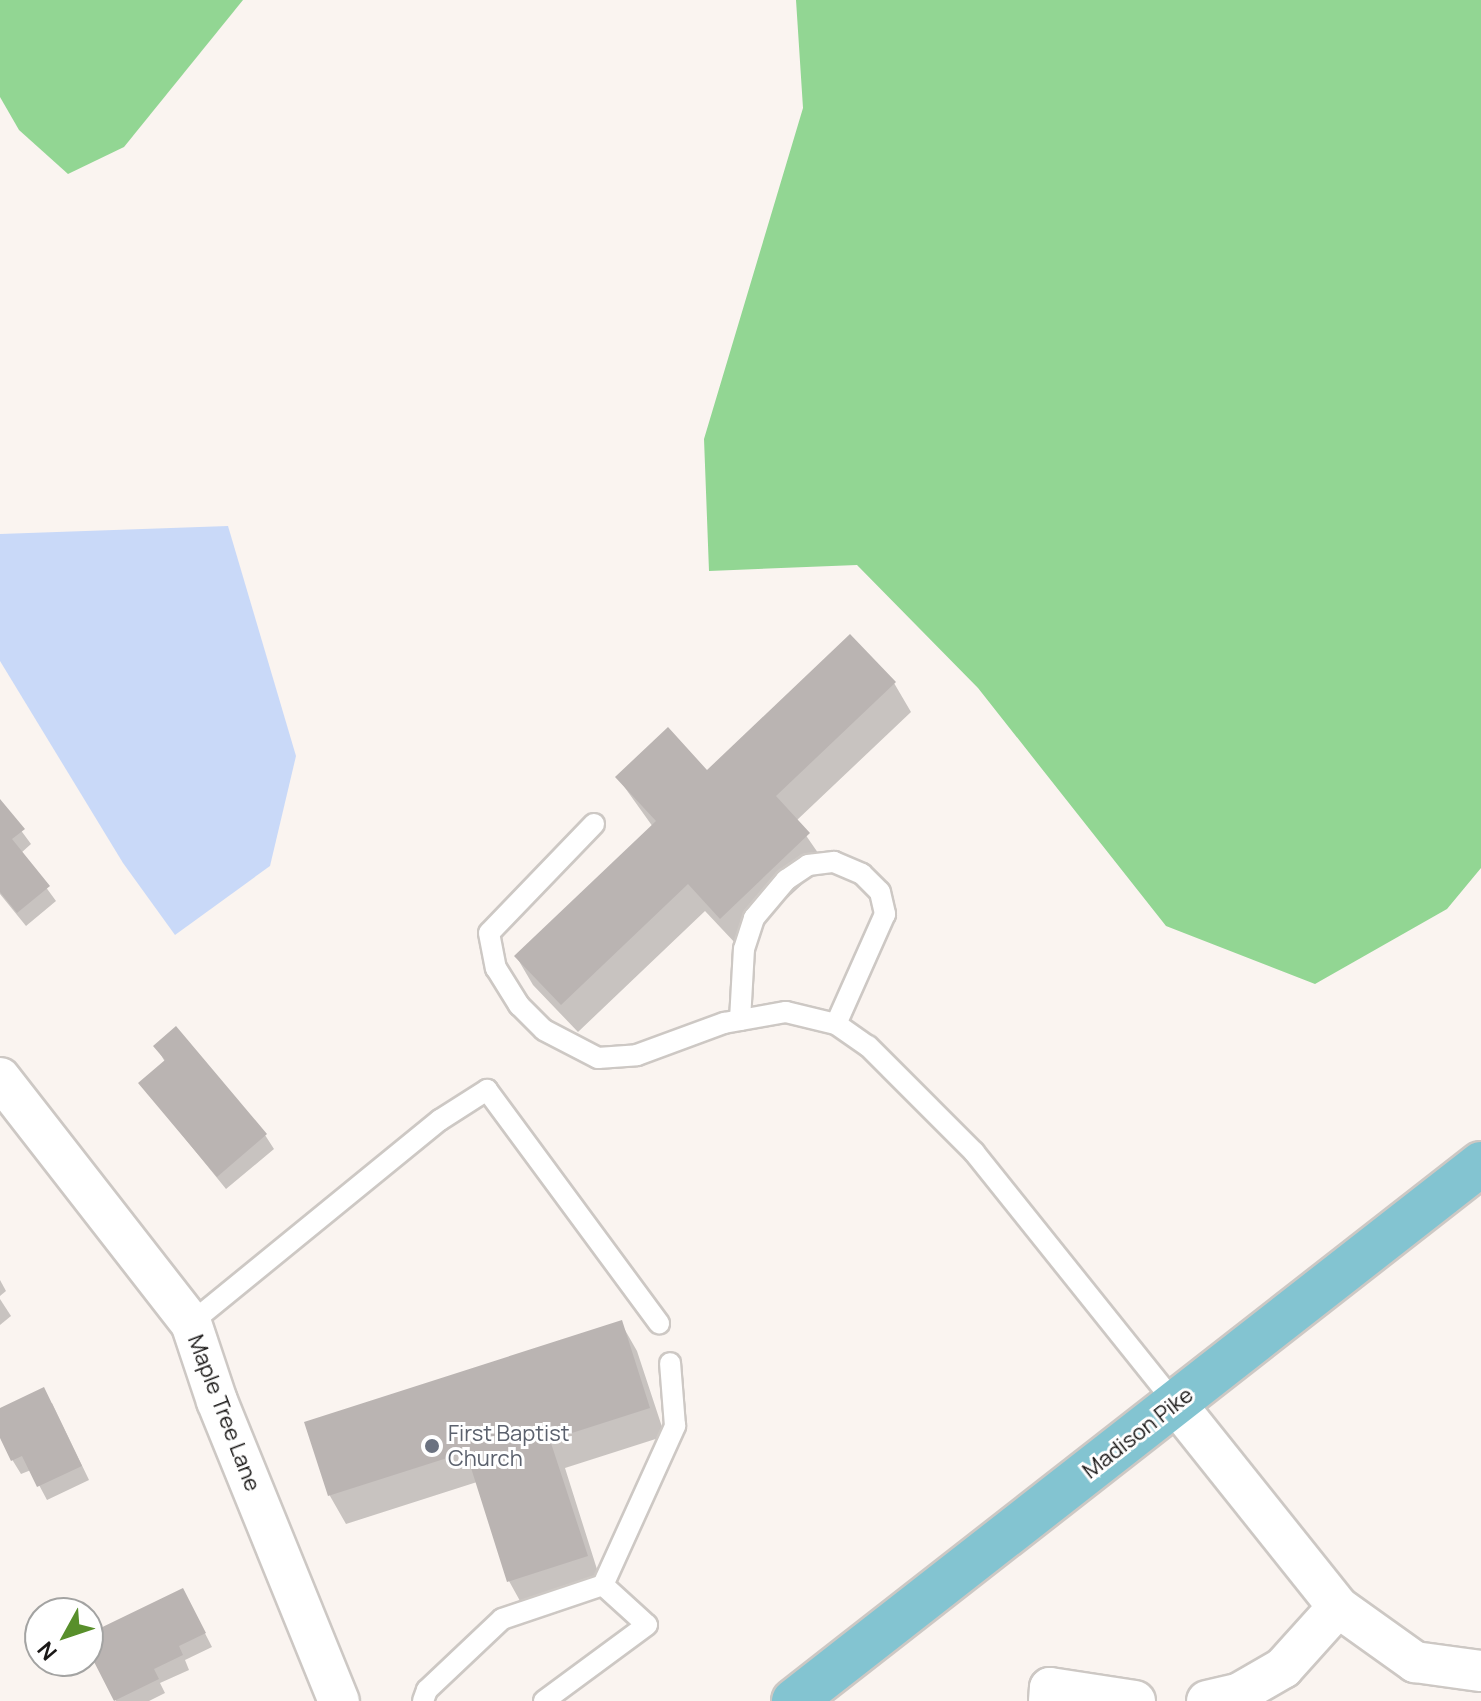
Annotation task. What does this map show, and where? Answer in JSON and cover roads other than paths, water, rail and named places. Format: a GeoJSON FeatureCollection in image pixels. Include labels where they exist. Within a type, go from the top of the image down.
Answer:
{"type":"FeatureCollection","features":[{"type":"Feature","properties":{"kind":"main road","name":"Madison Pike"},"geometry":{"type":"LineString","coordinates":[[794,1701],[1481,1164]]}},
{"type":"Feature","properties":{"kind":"street","name":"Maple Tree Lane"},"geometry":{"type":"LineString","coordinates":[[0,1078],[191,1323],[217,1401],[339,1701]]}},
{"type":"Feature","properties":{"kind":"street"},"geometry":{"type":"LineString","coordinates":[[1176,1404],[1338,1607],[1415,1662],[1481,1671]]}},
{"type":"Feature","properties":{"kind":"street"},"geometry":{"type":"LineString","coordinates":[[1207,1701],[1238,1694],[1283,1668],[1338,1607]]}},
{"type":"Feature","properties":{"kind":"street"},"geometry":{"type":"LineString","coordinates":[[1049,1694],[1135,1701]]}},
{"type":"Feature","properties":{"kind":"lane"},"geometry":{"type":"LineString","coordinates":[[594,824],[489,933],[496,968],[519,1005],[544,1030],[598,1058],[637,1055],[740,1020],[786,1012],[836,1024],[868,1046],[974,1152],[1176,1404]]}},
{"type":"Feature","properties":{"kind":"lane"},"geometry":{"type":"LineString","coordinates":[[740,1020],[744,949],[754,918],[797,872],[808,865],[834,862],[862,874],[880,892],[885,914],[836,1024]]}},
{"type":"Feature","properties":{"kind":"lane"},"geometry":{"type":"LineString","coordinates":[[191,1323],[440,1120],[487,1090],[659,1323]]}},
{"type":"Feature","properties":{"kind":"lane"},"geometry":{"type":"LineString","coordinates":[[423,1701],[427,1690],[502,1619],[603,1585],[675,1426],[670,1363]]}},
{"type":"Feature","properties":{"kind":"lane"},"geometry":{"type":"LineString","coordinates":[[544,1701],[647,1625],[603,1585]]}},
{"type":"Feature","properties":{"kind":"water"},"geometry":{"type":"Polygon","coordinates":[[[228,526],[296,756],[270,866],[175,935],[123,863],[0,661],[0,534],[228,526]]]}},
{"type":"Feature","properties":{"kind":"place","name":"First Baptist Church"},"geometry":{"type":"Point","coordinates":[432,1446]}}]}
